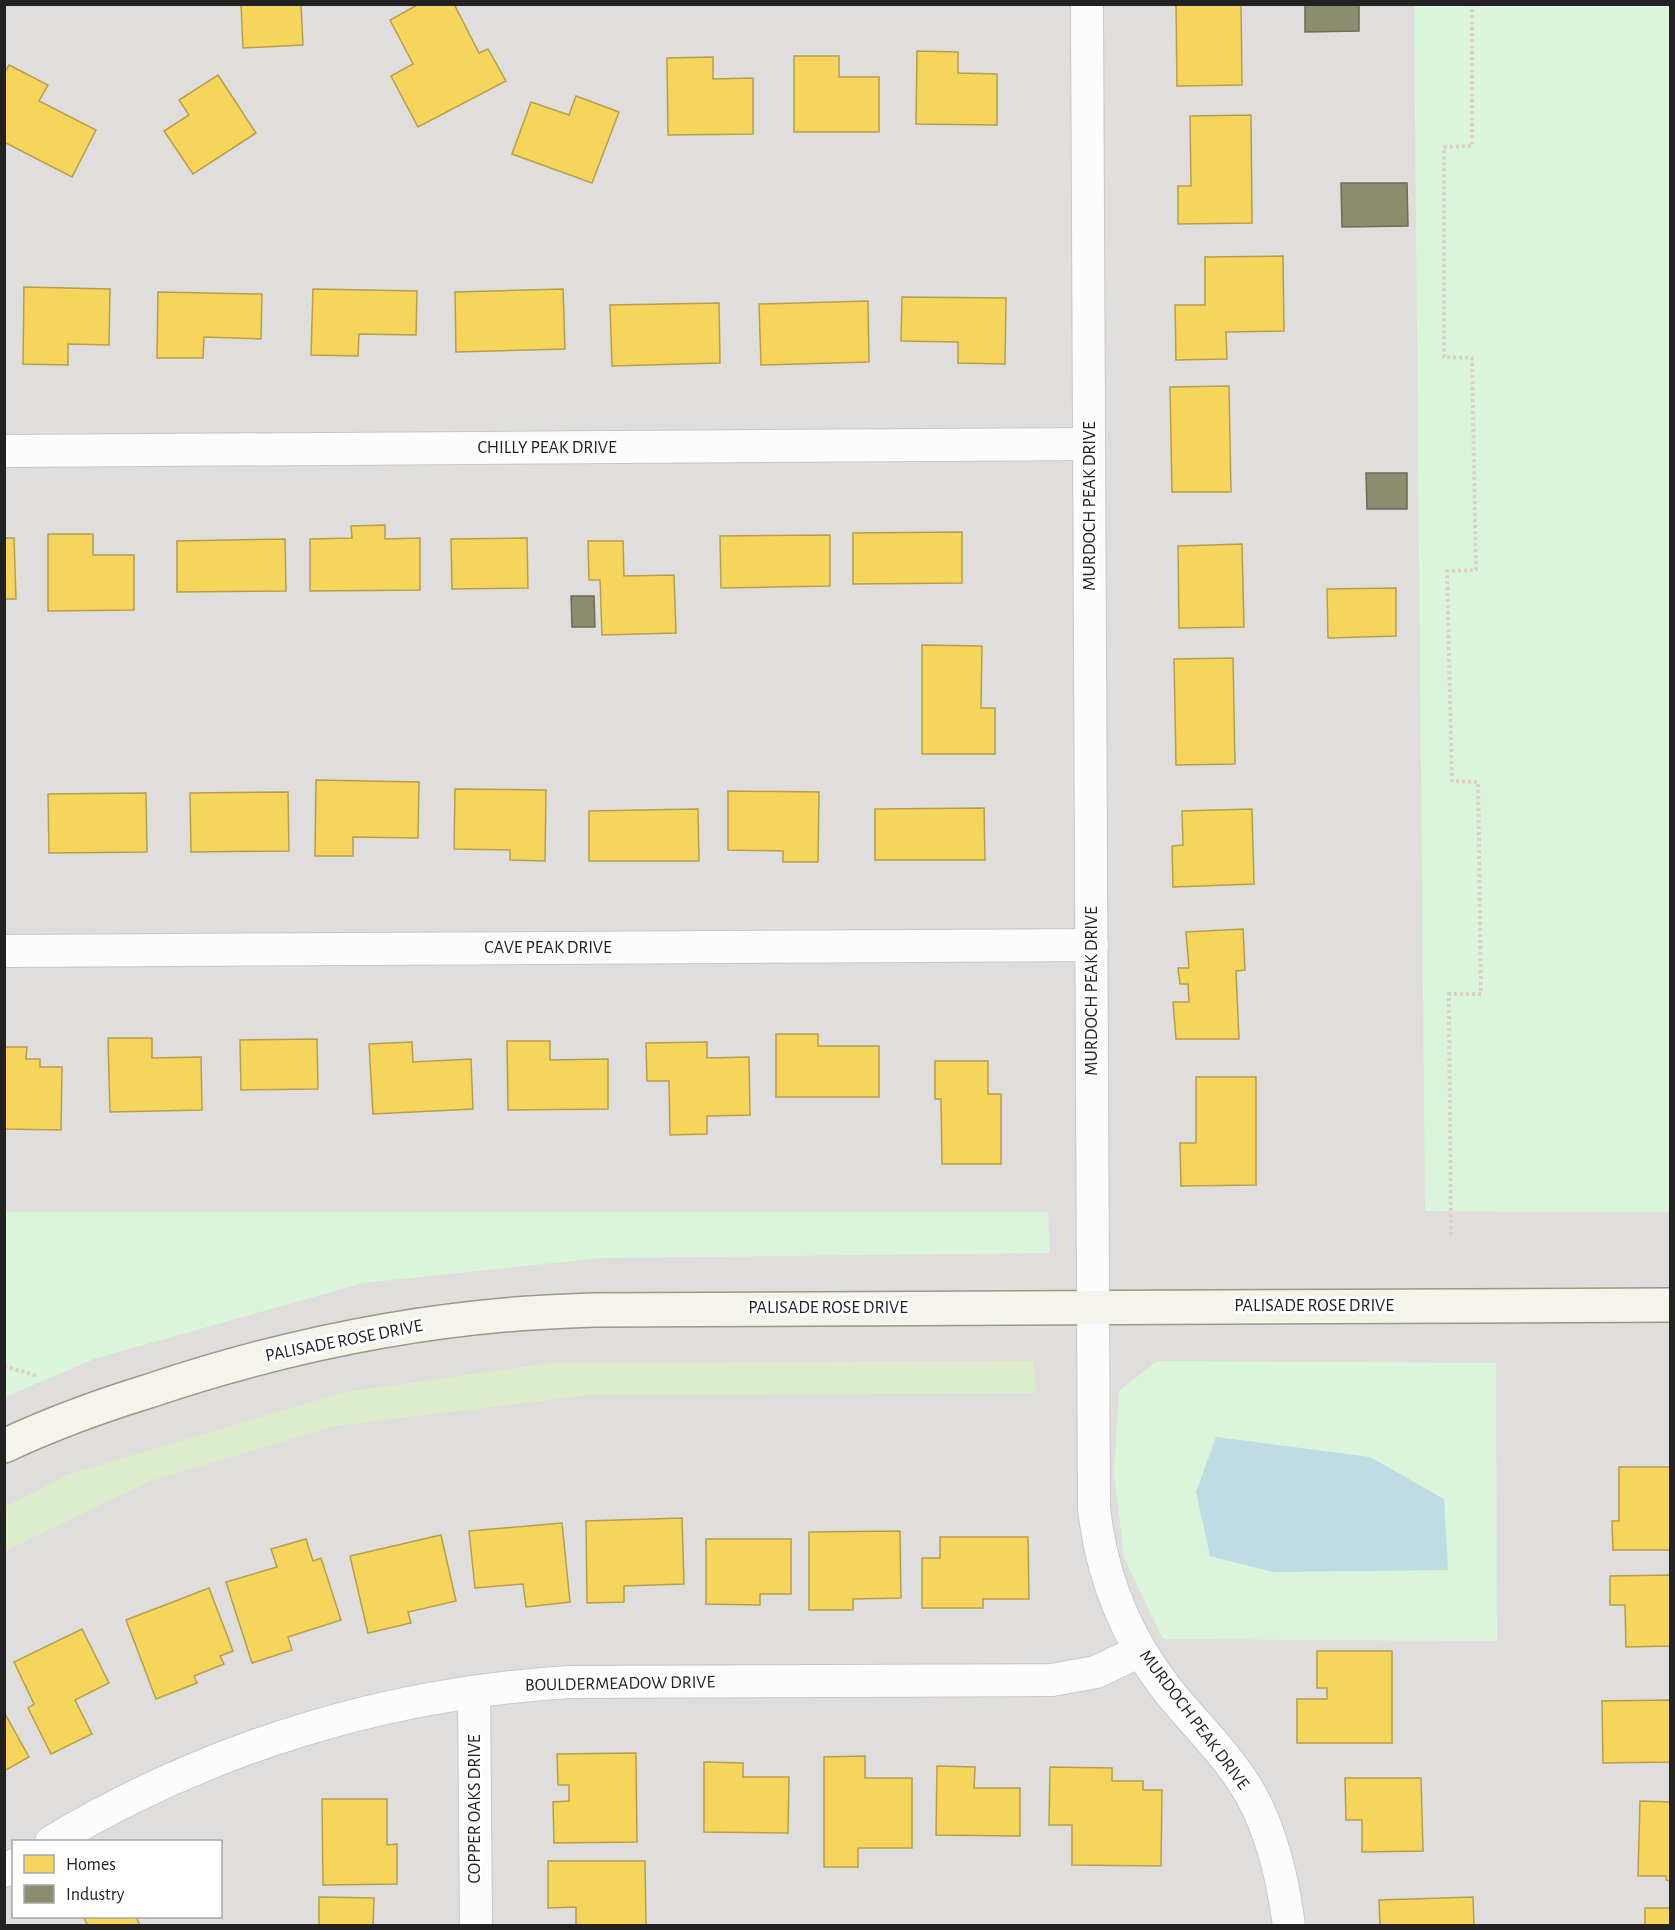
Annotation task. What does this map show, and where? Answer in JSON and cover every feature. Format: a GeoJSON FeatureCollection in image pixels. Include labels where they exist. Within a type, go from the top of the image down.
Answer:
{"type":"FeatureCollection","features":[{"type":"Feature","properties":{"kind":"street","name":"MURDOCH PEAK DRIVE"},"geometry":{"type":"LineString","coordinates":[[1087,4],[1093,1244],[1091,1307],[1093,1478],[1097,1536],[1115,1599],[1140,1651],[1166,1688],[1232,1764],[1251,1795],[1266,1826],[1277,1860],[1289,1926]]}},
{"type":"Feature","properties":{"kind":"street","name":"CHILLY PEAK DRIVE"},"geometry":{"type":"LineString","coordinates":[[4,450],[1089,444]]}},
{"type":"Feature","properties":{"kind":"street","name":"CAVE PEAK DRIVE"},"geometry":{"type":"LineString","coordinates":[[4,951],[1092,945]]}},
{"type":"Feature","properties":{"kind":"street","name":"PALISADE ROSE DRIVE"},"geometry":{"type":"LineString","coordinates":[[4,1446],[111,1403],[259,1358],[344,1338],[428,1324],[517,1314],[594,1310],[1671,1305]]}},
{"type":"Feature","properties":{"kind":"street","name":"BOULDERMEADOW DRIVE"},"geometry":{"type":"LineString","coordinates":[[54,1840],[93,1817],[145,1792],[243,1750],[320,1724],[396,1704],[530,1684],[570,1682],[1052,1680],[1096,1672],[1140,1651]]}},
{"type":"Feature","properties":{"kind":"street","name":"COPPER OAKS DRIVE"},"geometry":{"type":"LineString","coordinates":[[474,1692],[476,1926]]}},
{"type":"Feature","properties":{"kind":"path"},"geometry":{"type":"LineString","coordinates":[[1451,1235],[1449,994],[1480,994],[1478,782],[1452,781],[1447,571],[1476,570],[1472,358],[1444,357],[1444,147],[1472,146],[1472,4]]}},
{"type":"Feature","properties":{"kind":"path"},"geometry":{"type":"LineString","coordinates":[[4,1366],[38,1376]]}},
{"type":"Feature","properties":{"kind":"shaded area"},"geometry":{"type":"Polygon","coordinates":[[[5,5],[1419,5],[1426,1211],[1670,1212],[1670,1925],[5,1926],[5,5]]]}},
{"type":"Feature","properties":{"kind":"green space"},"geometry":{"type":"Polygon","coordinates":[[[1414,5],[1670,5],[1670,1212],[1425,1211],[1414,5]]]}},
{"type":"Feature","properties":{"kind":"green space"},"geometry":{"type":"Polygon","coordinates":[[[5,1212],[1048,1212],[1050,1253],[602,1258],[363,1283],[94,1359],[5,1397],[5,1212]]]}},
{"type":"Feature","properties":{"kind":"green space"},"geometry":{"type":"Polygon","coordinates":[[[1034,1361],[1036,1393],[589,1395],[335,1426],[150,1481],[5,1551],[5,1507],[69,1474],[345,1392],[550,1363],[1034,1361]]]}},
{"type":"Feature","properties":{"kind":"green space"},"geometry":{"type":"Polygon","coordinates":[[[1157,1361],[1496,1363],[1497,1641],[1163,1639],[1124,1558],[1114,1473],[1119,1391],[1157,1361]]]}},
{"type":"Feature","properties":{"kind":"water"},"geometry":{"type":"Polygon","coordinates":[[[1216,1437],[1370,1457],[1444,1499],[1448,1570],[1274,1572],[1210,1556],[1196,1492],[1216,1437]]]}},
{"type":"Feature","properties":{"kind":"building: Homes"},"geometry":{"type":"Polygon","coordinates":[[[241,4],[301,4],[303,45],[243,48],[241,4]]]}},
{"type":"Feature","properties":{"kind":"building: Homes"},"geometry":{"type":"Polygon","coordinates":[[[419,4],[454,4],[479,53],[488,49],[506,81],[418,127],[391,76],[413,64],[390,20],[419,4]]]}},
{"type":"Feature","properties":{"kind":"building: Homes"},"geometry":{"type":"Polygon","coordinates":[[[1176,4],[1241,4],[1242,85],[1177,86],[1176,4]]]}},
{"type":"Feature","properties":{"kind":"building: Homes"},"geometry":{"type":"Polygon","coordinates":[[[917,51],[958,52],[958,73],[997,74],[997,125],[916,124],[917,51]]]}},
{"type":"Feature","properties":{"kind":"building: Homes"},"geometry":{"type":"Polygon","coordinates":[[[794,56],[839,56],[839,77],[879,77],[879,132],[794,132],[794,56]]]}},
{"type":"Feature","properties":{"kind":"building: Homes"},"geometry":{"type":"Polygon","coordinates":[[[713,57],[713,79],[753,78],[753,134],[668,135],[667,58],[713,57]]]}},
{"type":"Feature","properties":{"kind":"building: Homes"},"geometry":{"type":"Polygon","coordinates":[[[9,65],[48,85],[39,101],[96,130],[72,177],[4,142],[4,73],[9,65]]]}},
{"type":"Feature","properties":{"kind":"building: Homes"},"geometry":{"type":"Polygon","coordinates":[[[218,75],[256,133],[193,174],[164,131],[189,115],[179,100],[218,75]]]}},
{"type":"Feature","properties":{"kind":"building: Homes"},"geometry":{"type":"Polygon","coordinates":[[[576,96],[619,112],[592,183],[512,154],[531,102],[569,115],[576,96]]]}},
{"type":"Feature","properties":{"kind":"building: Homes"},"geometry":{"type":"Polygon","coordinates":[[[1251,115],[1252,223],[1178,224],[1178,186],[1191,186],[1190,116],[1251,115]]]}},
{"type":"Feature","properties":{"kind":"building: Homes"},"geometry":{"type":"Polygon","coordinates":[[[1283,256],[1284,331],[1226,332],[1227,359],[1176,360],[1175,305],[1205,305],[1205,257],[1283,256]]]}},
{"type":"Feature","properties":{"kind":"building: Homes"},"geometry":{"type":"Polygon","coordinates":[[[24,287],[110,289],[109,345],[68,344],[68,365],[23,364],[24,287]]]}},
{"type":"Feature","properties":{"kind":"building: Homes"},"geometry":{"type":"Polygon","coordinates":[[[313,289],[417,291],[416,335],[359,334],[358,356],[311,355],[313,289]]]}},
{"type":"Feature","properties":{"kind":"building: Homes"},"geometry":{"type":"Polygon","coordinates":[[[563,289],[565,349],[456,352],[455,292],[563,289]]]}},
{"type":"Feature","properties":{"kind":"building: Homes"},"geometry":{"type":"Polygon","coordinates":[[[158,292],[262,294],[261,339],[204,337],[203,358],[157,358],[158,292]]]}},
{"type":"Feature","properties":{"kind":"building: Homes"},"geometry":{"type":"Polygon","coordinates":[[[902,297],[1006,298],[1005,364],[958,363],[958,342],[901,341],[902,297]]]}},
{"type":"Feature","properties":{"kind":"building: Homes"},"geometry":{"type":"Polygon","coordinates":[[[868,301],[869,362],[761,365],[759,304],[868,301]]]}},
{"type":"Feature","properties":{"kind":"building: Homes"},"geometry":{"type":"Polygon","coordinates":[[[719,303],[720,363],[612,366],[610,305],[719,303]]]}},
{"type":"Feature","properties":{"kind":"building: Homes"},"geometry":{"type":"Polygon","coordinates":[[[1229,386],[1231,492],[1172,492],[1170,387],[1229,386]]]}},
{"type":"Feature","properties":{"kind":"building: Homes"},"geometry":{"type":"Polygon","coordinates":[[[385,525],[385,539],[420,538],[420,590],[310,591],[310,539],[352,538],[351,526],[385,525]]]}},
{"type":"Feature","properties":{"kind":"building: Homes"},"geometry":{"type":"Polygon","coordinates":[[[962,532],[962,583],[853,584],[853,533],[962,532]]]}},
{"type":"Feature","properties":{"kind":"building: Homes"},"geometry":{"type":"Polygon","coordinates":[[[48,534],[93,534],[93,555],[134,555],[134,610],[48,611],[48,534]]]}},
{"type":"Feature","properties":{"kind":"building: Homes"},"geometry":{"type":"Polygon","coordinates":[[[830,535],[830,586],[721,588],[720,536],[830,535]]]}},
{"type":"Feature","properties":{"kind":"building: Homes"},"geometry":{"type":"Polygon","coordinates":[[[4,538],[14,538],[16,599],[4,599],[4,538]]]}},
{"type":"Feature","properties":{"kind":"building: Homes"},"geometry":{"type":"Polygon","coordinates":[[[527,538],[528,588],[452,589],[451,539],[527,538]]]}},
{"type":"Feature","properties":{"kind":"building: Homes"},"geometry":{"type":"Polygon","coordinates":[[[285,539],[286,591],[177,592],[177,541],[285,539]]]}},
{"type":"Feature","properties":{"kind":"building: Homes"},"geometry":{"type":"Polygon","coordinates":[[[588,541],[623,541],[624,576],[674,575],[676,633],[602,635],[600,580],[589,580],[588,541]]]}},
{"type":"Feature","properties":{"kind":"building: Homes"},"geometry":{"type":"Polygon","coordinates":[[[1242,544],[1244,627],[1179,628],[1178,546],[1242,544]]]}},
{"type":"Feature","properties":{"kind":"building: Homes"},"geometry":{"type":"Polygon","coordinates":[[[1396,588],[1396,636],[1328,638],[1327,589],[1396,588]]]}},
{"type":"Feature","properties":{"kind":"building: Homes"},"geometry":{"type":"Polygon","coordinates":[[[922,645],[982,646],[981,708],[995,708],[995,754],[922,754],[922,645]]]}},
{"type":"Feature","properties":{"kind":"building: Homes"},"geometry":{"type":"Polygon","coordinates":[[[1233,658],[1235,764],[1176,765],[1174,659],[1233,658]]]}},
{"type":"Feature","properties":{"kind":"building: Homes"},"geometry":{"type":"Polygon","coordinates":[[[316,780],[419,782],[418,838],[353,837],[353,856],[315,856],[316,780]]]}},
{"type":"Feature","properties":{"kind":"building: Homes"},"geometry":{"type":"Polygon","coordinates":[[[455,789],[546,790],[545,861],[510,860],[510,850],[454,849],[455,789]]]}},
{"type":"Feature","properties":{"kind":"building: Homes"},"geometry":{"type":"Polygon","coordinates":[[[728,791],[819,792],[818,862],[783,862],[783,851],[728,850],[728,791]]]}},
{"type":"Feature","properties":{"kind":"building: Homes"},"geometry":{"type":"Polygon","coordinates":[[[288,792],[289,851],[191,852],[190,793],[288,792]]]}},
{"type":"Feature","properties":{"kind":"building: Homes"},"geometry":{"type":"Polygon","coordinates":[[[146,793],[147,852],[49,853],[48,794],[146,793]]]}},
{"type":"Feature","properties":{"kind":"building: Homes"},"geometry":{"type":"Polygon","coordinates":[[[984,808],[985,860],[875,860],[875,809],[984,808]]]}},
{"type":"Feature","properties":{"kind":"building: Homes"},"geometry":{"type":"Polygon","coordinates":[[[698,809],[699,861],[589,861],[589,811],[698,809]]]}},
{"type":"Feature","properties":{"kind":"building: Homes"},"geometry":{"type":"Polygon","coordinates":[[[1252,809],[1254,884],[1173,887],[1172,846],[1183,845],[1182,811],[1252,809]]]}},
{"type":"Feature","properties":{"kind":"building: Homes"},"geometry":{"type":"Polygon","coordinates":[[[1243,929],[1245,970],[1236,971],[1239,1039],[1176,1039],[1173,1002],[1189,1002],[1188,984],[1180,984],[1178,968],[1189,968],[1186,932],[1243,929]]]}},
{"type":"Feature","properties":{"kind":"building: Homes"},"geometry":{"type":"Polygon","coordinates":[[[776,1034],[818,1034],[818,1046],[879,1046],[879,1097],[776,1097],[776,1034]]]}},
{"type":"Feature","properties":{"kind":"building: Homes"},"geometry":{"type":"Polygon","coordinates":[[[108,1038],[152,1038],[152,1058],[201,1057],[202,1110],[110,1112],[108,1038]]]}},
{"type":"Feature","properties":{"kind":"building: Homes"},"geometry":{"type":"Polygon","coordinates":[[[317,1039],[318,1089],[241,1090],[240,1040],[317,1039]]]}},
{"type":"Feature","properties":{"kind":"building: Homes"},"geometry":{"type":"Polygon","coordinates":[[[507,1041],[550,1041],[550,1060],[608,1059],[608,1109],[508,1110],[507,1041]]]}},
{"type":"Feature","properties":{"kind":"building: Homes"},"geometry":{"type":"Polygon","coordinates":[[[412,1042],[413,1062],[471,1059],[473,1109],[373,1114],[369,1044],[412,1042]]]}},
{"type":"Feature","properties":{"kind":"building: Homes"},"geometry":{"type":"Polygon","coordinates":[[[707,1042],[707,1058],[749,1057],[750,1115],[707,1116],[707,1134],[670,1135],[669,1081],[647,1081],[646,1043],[707,1042]]]}},
{"type":"Feature","properties":{"kind":"building: Homes"},"geometry":{"type":"Polygon","coordinates":[[[4,1047],[27,1047],[26,1059],[40,1059],[40,1067],[62,1067],[61,1130],[4,1129],[4,1047]]]}},
{"type":"Feature","properties":{"kind":"building: Homes"},"geometry":{"type":"Polygon","coordinates":[[[935,1061],[988,1061],[988,1094],[1001,1094],[1001,1164],[942,1164],[941,1099],[935,1099],[935,1061]]]}},
{"type":"Feature","properties":{"kind":"building: Homes"},"geometry":{"type":"Polygon","coordinates":[[[1196,1077],[1256,1077],[1256,1185],[1181,1186],[1180,1143],[1196,1143],[1196,1077]]]}},
{"type":"Feature","properties":{"kind":"building: Homes"},"geometry":{"type":"Polygon","coordinates":[[[1619,1467],[1670,1467],[1670,1550],[1613,1550],[1612,1521],[1619,1521],[1619,1467]]]}},
{"type":"Feature","properties":{"kind":"building: Homes"},"geometry":{"type":"Polygon","coordinates":[[[682,1518],[684,1584],[624,1586],[624,1602],[587,1603],[586,1521],[682,1518]]]}},
{"type":"Feature","properties":{"kind":"building: Homes"},"geometry":{"type":"Polygon","coordinates":[[[562,1523],[570,1602],[526,1607],[523,1584],[475,1588],[469,1531],[562,1523]]]}},
{"type":"Feature","properties":{"kind":"building: Homes"},"geometry":{"type":"Polygon","coordinates":[[[900,1531],[901,1598],[853,1599],[853,1610],[809,1610],[809,1532],[900,1531]]]}},
{"type":"Feature","properties":{"kind":"building: Homes"},"geometry":{"type":"Polygon","coordinates":[[[441,1535],[456,1601],[408,1612],[411,1623],[368,1633],[350,1556],[441,1535]]]}},
{"type":"Feature","properties":{"kind":"building: Homes"},"geometry":{"type":"Polygon","coordinates":[[[940,1537],[1028,1537],[1029,1599],[983,1599],[983,1608],[922,1608],[922,1558],[940,1558],[940,1537]]]}},
{"type":"Feature","properties":{"kind":"building: Homes"},"geometry":{"type":"Polygon","coordinates":[[[306,1539],[313,1561],[321,1558],[341,1620],[288,1637],[292,1650],[252,1663],[226,1582],[277,1567],[271,1549],[306,1539]]]}},
{"type":"Feature","properties":{"kind":"building: Homes"},"geometry":{"type":"Polygon","coordinates":[[[706,1539],[791,1539],[791,1594],[760,1594],[760,1605],[706,1604],[706,1539]]]}},
{"type":"Feature","properties":{"kind":"building: Homes"},"geometry":{"type":"Polygon","coordinates":[[[1670,1575],[1670,1646],[1626,1647],[1625,1605],[1610,1605],[1610,1576],[1670,1575]]]}},
{"type":"Feature","properties":{"kind":"building: Homes"},"geometry":{"type":"Polygon","coordinates":[[[209,1588],[233,1651],[220,1656],[224,1664],[194,1676],[197,1683],[156,1699],[126,1620],[209,1588]]]}},
{"type":"Feature","properties":{"kind":"building: Homes"},"geometry":{"type":"Polygon","coordinates":[[[82,1629],[109,1683],[75,1700],[92,1734],[51,1754],[28,1708],[34,1704],[14,1662],[82,1629]]]}},
{"type":"Feature","properties":{"kind":"building: Homes"},"geometry":{"type":"Polygon","coordinates":[[[1317,1651],[1392,1651],[1392,1743],[1297,1743],[1297,1699],[1327,1699],[1327,1688],[1317,1688],[1317,1651]]]}},
{"type":"Feature","properties":{"kind":"building: Homes"},"geometry":{"type":"Polygon","coordinates":[[[1670,1700],[1670,1762],[1603,1763],[1602,1701],[1670,1700]]]}},
{"type":"Feature","properties":{"kind":"building: Homes"},"geometry":{"type":"Polygon","coordinates":[[[4,1712],[29,1757],[4,1771],[4,1712]]]}},
{"type":"Feature","properties":{"kind":"building: Homes"},"geometry":{"type":"Polygon","coordinates":[[[636,1753],[637,1842],[554,1843],[553,1802],[569,1801],[569,1785],[558,1785],[557,1754],[636,1753]]]}},
{"type":"Feature","properties":{"kind":"building: Homes"},"geometry":{"type":"Polygon","coordinates":[[[865,1756],[865,1778],[912,1778],[912,1848],[858,1848],[858,1867],[824,1867],[824,1757],[865,1756]]]}},
{"type":"Feature","properties":{"kind":"building: Homes"},"geometry":{"type":"Polygon","coordinates":[[[704,1762],[743,1763],[743,1777],[789,1777],[788,1833],[704,1832],[704,1762]]]}},
{"type":"Feature","properties":{"kind":"building: Homes"},"geometry":{"type":"Polygon","coordinates":[[[937,1766],[975,1767],[974,1788],[1020,1788],[1020,1836],[936,1835],[937,1766]]]}},
{"type":"Feature","properties":{"kind":"building: Homes"},"geometry":{"type":"Polygon","coordinates":[[[1050,1767],[1112,1768],[1112,1781],[1143,1781],[1143,1790],[1162,1790],[1161,1866],[1072,1865],[1072,1825],[1049,1825],[1050,1767]]]}},
{"type":"Feature","properties":{"kind":"building: Homes"},"geometry":{"type":"Polygon","coordinates":[[[1345,1778],[1421,1778],[1423,1851],[1362,1852],[1362,1820],[1346,1820],[1345,1778]]]}},
{"type":"Feature","properties":{"kind":"building: Homes"},"geometry":{"type":"Polygon","coordinates":[[[322,1799],[387,1799],[387,1845],[397,1844],[397,1884],[323,1885],[322,1799]]]}},
{"type":"Feature","properties":{"kind":"building: Homes"},"geometry":{"type":"Polygon","coordinates":[[[1640,1801],[1670,1802],[1670,1881],[1666,1880],[1666,1876],[1638,1876],[1640,1801]]]}},
{"type":"Feature","properties":{"kind":"building: Homes"},"geometry":{"type":"Polygon","coordinates":[[[548,1861],[645,1861],[646,1926],[576,1926],[576,1907],[548,1908],[548,1861]]]}},
{"type":"Feature","properties":{"kind":"building: Homes"},"geometry":{"type":"Polygon","coordinates":[[[319,1897],[374,1898],[373,1926],[319,1926],[319,1897]]]}},
{"type":"Feature","properties":{"kind":"building: Homes"},"geometry":{"type":"Polygon","coordinates":[[[1473,1897],[1474,1926],[1380,1926],[1379,1900],[1473,1897]]]}},
{"type":"Feature","properties":{"kind":"building: Homes"},"geometry":{"type":"Polygon","coordinates":[[[1645,1908],[1670,1908],[1670,1926],[1645,1926],[1645,1908]]]}},
{"type":"Feature","properties":{"kind":"building: Homes"},"geometry":{"type":"Polygon","coordinates":[[[84,1918],[137,1918],[140,1926],[88,1926],[84,1918]]]}},
{"type":"Feature","properties":{"kind":"building: Industry"},"geometry":{"type":"Polygon","coordinates":[[[1305,4],[1359,4],[1359,31],[1305,32],[1305,4]]]}},
{"type":"Feature","properties":{"kind":"building: Industry"},"geometry":{"type":"Polygon","coordinates":[[[1341,183],[1407,183],[1408,226],[1342,227],[1341,183]]]}},
{"type":"Feature","properties":{"kind":"building: Industry"},"geometry":{"type":"Polygon","coordinates":[[[1366,473],[1407,473],[1407,509],[1367,509],[1366,473]]]}},
{"type":"Feature","properties":{"kind":"building: Industry"},"geometry":{"type":"Polygon","coordinates":[[[571,596],[594,596],[595,627],[572,627],[571,596]]]}}]}
